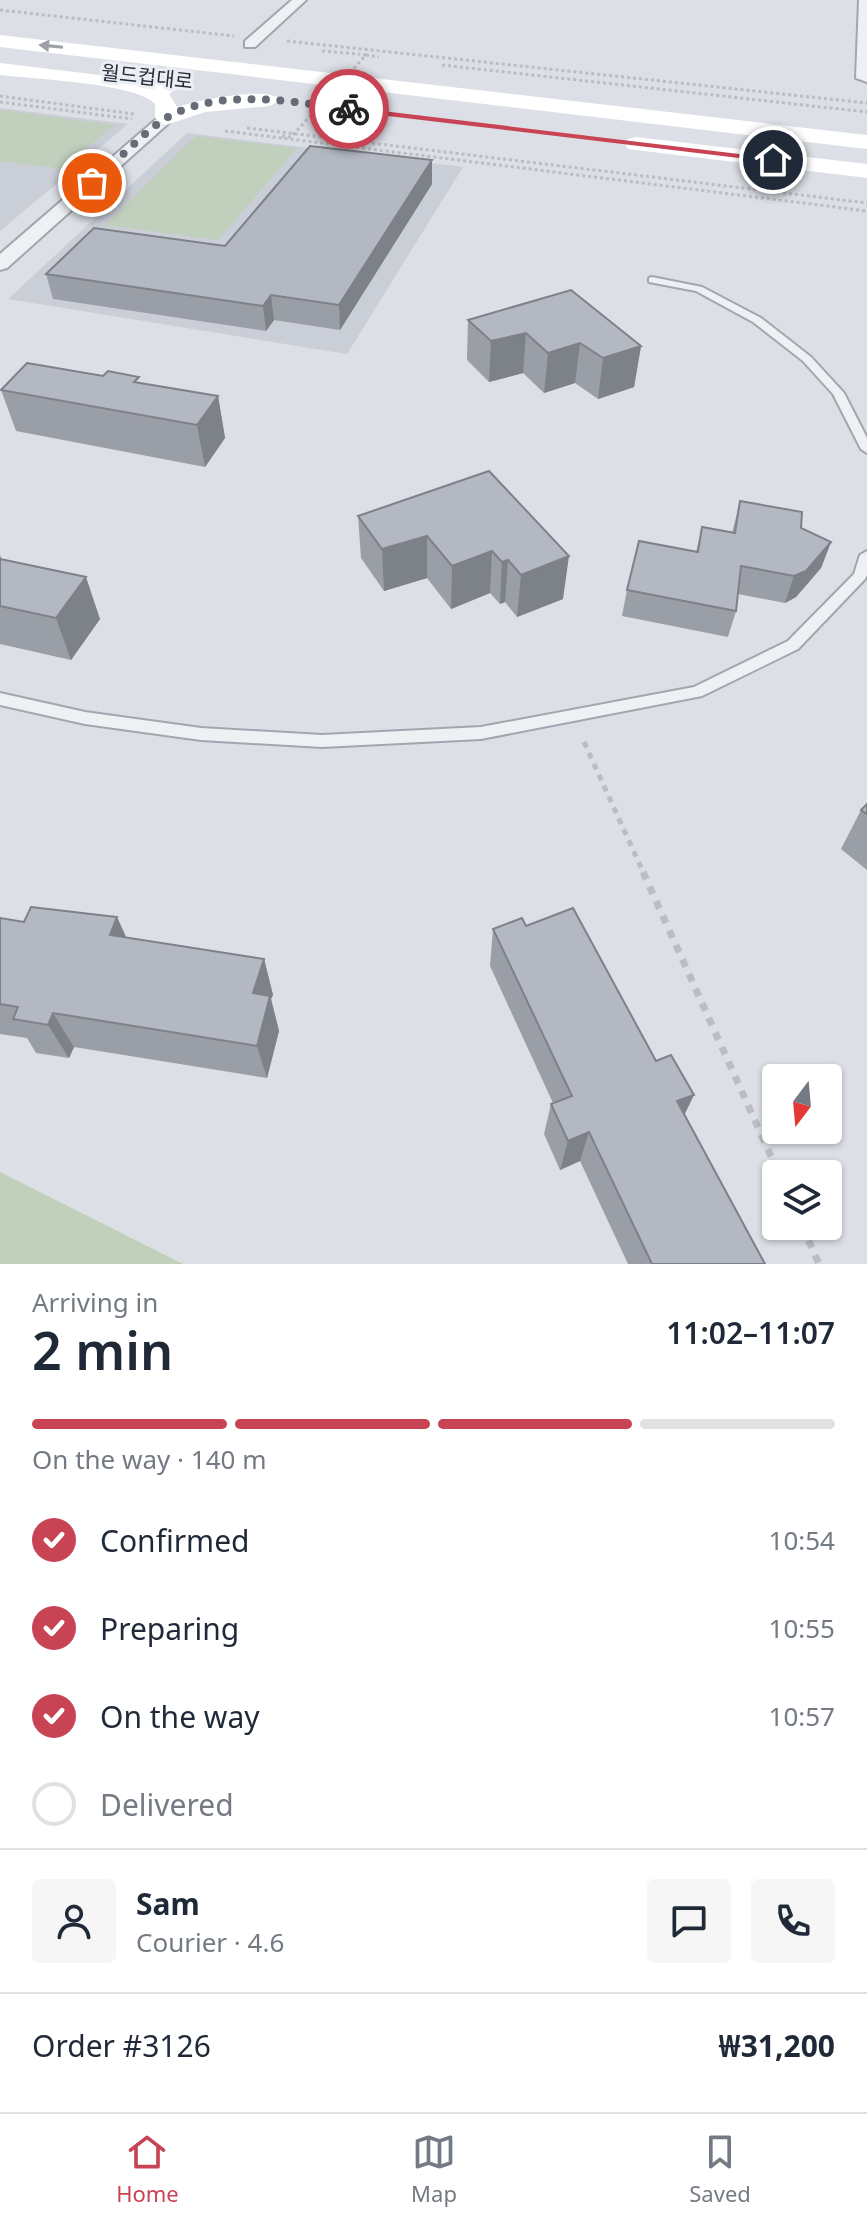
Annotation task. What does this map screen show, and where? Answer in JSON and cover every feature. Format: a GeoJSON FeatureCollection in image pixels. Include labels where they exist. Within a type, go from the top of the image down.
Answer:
{"type":"FeatureCollection","features":[{"type":"Feature","properties":{"kind":"street"},"geometry":{"type":"LineString","coordinates":[[101,52],[211,52],[253,41],[300,0]]}},
{"type":"Feature","properties":{"kind":"street"},"geometry":{"type":"LineString","coordinates":[[866,3],[863,78],[867,78]]}},
{"type":"Feature","properties":{"kind":"street","name":"월드컵대로"},"geometry":{"type":"LineString","coordinates":[[0,41],[101,52]]}},
{"type":"Feature","properties":{"kind":"street"},"geometry":{"type":"LineString","coordinates":[[253,41],[266,58],[313,71]]}},
{"type":"Feature","properties":{"kind":"street"},"geometry":{"type":"LineString","coordinates":[[101,52],[867,142]]}},
{"type":"Feature","properties":{"kind":"street"},"geometry":{"type":"LineString","coordinates":[[156,53],[867,132]]}},
{"type":"Feature","properties":{"kind":"street","name":"월드컵대로"},"geometry":{"type":"LineString","coordinates":[[0,60],[867,158]]}},
{"type":"Feature","properties":{"kind":"street"},"geometry":{"type":"LineString","coordinates":[[0,69],[278,101],[202,106],[164,120],[0,264]]}},
{"type":"Feature","properties":{"kind":"street"},"geometry":{"type":"LineString","coordinates":[[127,84],[156,92],[166,103],[164,120]]}},
{"type":"Feature","properties":{"kind":"street"},"geometry":{"type":"LineString","coordinates":[[616,141],[867,171]]}},
{"type":"Feature","properties":{"kind":"lane"},"geometry":{"type":"LineString","coordinates":[[652,280],[699,289],[757,320],[807,359],[838,393],[867,449]]}},
{"type":"Feature","properties":{"kind":"lane"},"geometry":{"type":"LineString","coordinates":[[0,699],[85,718],[201,734],[322,741],[481,733],[697,692],[793,645],[860,576],[867,555]]}},
{"type":"Feature","properties":{"kind":"path"},"geometry":{"type":"LineString","coordinates":[[0,10],[253,41],[867,103]]}},
{"type":"Feature","properties":{"kind":"path"},"geometry":{"type":"LineString","coordinates":[[322,51],[379,57]]}},
{"type":"Feature","properties":{"kind":"path"},"geometry":{"type":"LineString","coordinates":[[291,137],[366,55]]}},
{"type":"Feature","properties":{"kind":"path"},"geometry":{"type":"LineString","coordinates":[[0,96],[164,120]]}},
{"type":"Feature","properties":{"kind":"path"},"geometry":{"type":"LineString","coordinates":[[0,102],[164,120]]}},
{"type":"Feature","properties":{"kind":"path"},"geometry":{"type":"LineString","coordinates":[[218,125],[867,203]]}},
{"type":"Feature","properties":{"kind":"path"},"geometry":{"type":"LineString","coordinates":[[213,129],[867,211]]}},
{"type":"Feature","properties":{"kind":"path"},"geometry":{"type":"LineString","coordinates":[[238,130],[305,139]]}},
{"type":"Feature","properties":{"kind":"path"},"geometry":{"type":"LineString","coordinates":[[584,742],[773,1160]]}},
{"type":"Feature","properties":{"kind":"path"},"geometry":{"type":"LineString","coordinates":[[808,1240],[819,1264]]}},
{"type":"Feature","properties":{"kind":"shaded area"},"geometry":{"type":"Polygon","coordinates":[[[0,108],[128,124],[0,231],[0,108]]]}},
{"type":"Feature","properties":{"kind":"shaded area"},"geometry":{"type":"Polygon","coordinates":[[[187,133],[463,167],[347,354],[8,299],[187,133]]]}},
{"type":"Feature","properties":{"kind":"green space"},"geometry":{"type":"Polygon","coordinates":[[[0,110],[115,125],[61,169],[0,161],[0,110]]]}},
{"type":"Feature","properties":{"kind":"green space"},"geometry":{"type":"Polygon","coordinates":[[[196,136],[297,148],[218,240],[105,225],[196,136]]]}},
{"type":"Feature","properties":{"kind":"green space"},"geometry":{"type":"Polygon","coordinates":[[[0,1172],[183,1264],[0,1264],[0,1172]]]}},
{"type":"Feature","properties":{"kind":"building"},"geometry":{"type":"Polygon","coordinates":[[[310,146],[432,160],[339,305],[271,295],[263,306],[46,274],[94,228],[225,246],[310,146]]]}},
{"type":"Feature","properties":{"kind":"building"},"geometry":{"type":"Polygon","coordinates":[[[571,290],[641,346],[603,358],[580,343],[548,353],[526,333],[491,341],[468,320],[571,290]]]}},
{"type":"Feature","properties":{"kind":"building"},"geometry":{"type":"Polygon","coordinates":[[[27,363],[103,376],[108,371],[139,377],[134,382],[218,396],[197,425],[1,390],[27,363]]]}},
{"type":"Feature","properties":{"kind":"building"},"geometry":{"type":"Polygon","coordinates":[[[489,471],[569,556],[521,575],[508,560],[502,562],[492,551],[452,566],[427,536],[382,549],[358,516],[489,471]]]}},
{"type":"Feature","properties":{"kind":"building"},"geometry":{"type":"Polygon","coordinates":[[[740,501],[802,512],[801,528],[831,542],[806,571],[794,576],[741,566],[736,611],[627,590],[639,541],[698,552],[702,527],[735,533],[740,501]]]}},
{"type":"Feature","properties":{"kind":"building"},"geometry":{"type":"Polygon","coordinates":[[[0,559],[86,577],[56,618],[0,606],[0,559]]]}},
{"type":"Feature","properties":{"kind":"building"},"geometry":{"type":"Polygon","coordinates":[[[31,907],[117,917],[110,935],[264,959],[253,993],[270,996],[257,1046],[53,1013],[48,1025],[13,1019],[18,1007],[0,1004],[0,918],[24,922],[31,907]]]}},
{"type":"Feature","properties":{"kind":"building"},"geometry":{"type":"Polygon","coordinates":[[[573,908],[656,1061],[671,1055],[694,1095],[677,1101],[765,1264],[652,1264],[589,1132],[568,1141],[551,1104],[572,1096],[493,929],[522,918],[526,926],[573,908]]]}},
{"type":"Feature","properties":{"kind":"way so far"},"geometry":{"type":"LineString","coordinates":[[92,183],[166,118],[202,106],[270,100],[349,109]]}},
{"type":"Feature","properties":{"kind":"route"},"geometry":{"type":"LineString","coordinates":[[349,109],[773,160]]}}]}
